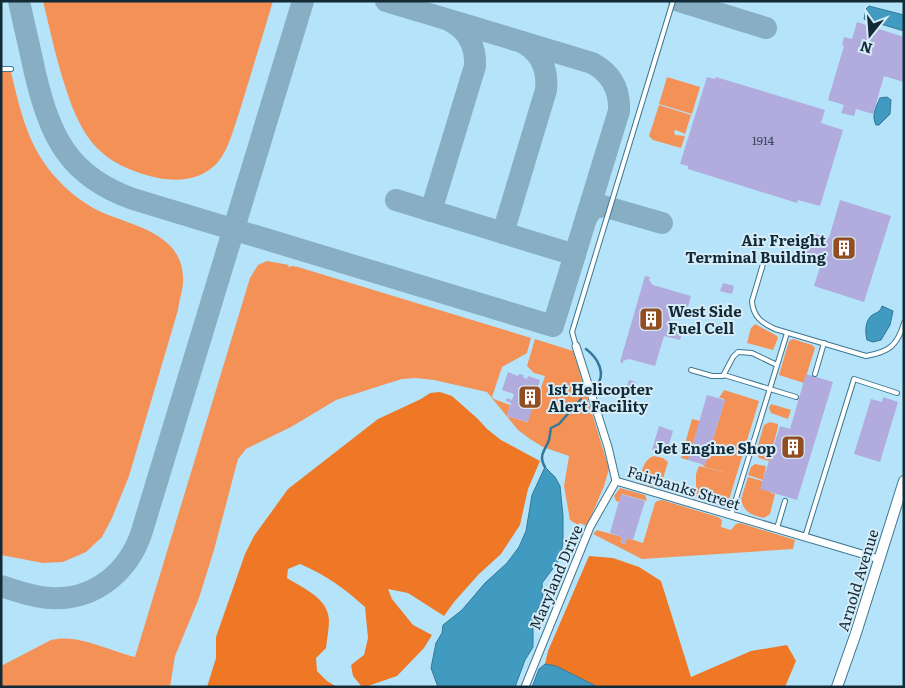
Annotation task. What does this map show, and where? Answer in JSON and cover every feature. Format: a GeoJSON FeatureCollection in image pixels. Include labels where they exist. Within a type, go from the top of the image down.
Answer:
{"type":"FeatureCollection","features":[{"type":"Feature","properties":{"kind":"street","name":"Fairbanks Street"},"geometry":{"type":"LineString","coordinates":[[576,346],[608,447],[616,481],[879,560]]}},
{"type":"Feature","properties":{"kind":"street","name":"Maryland Drive"},"geometry":{"type":"LineString","coordinates":[[525,687],[590,527],[616,481]]}},
{"type":"Feature","properties":{"kind":"street","name":"Arnold Avenue"},"geometry":{"type":"LineString","coordinates":[[838,687],[904,481]]}},
{"type":"Feature","properties":{"kind":"lane"},"geometry":{"type":"LineString","coordinates":[[576,346],[572,332],[673,1]]}},
{"type":"Feature","properties":{"kind":"lane"},"geometry":{"type":"LineString","coordinates":[[1,68],[11,69]]}},
{"type":"Feature","properties":{"kind":"lane"},"geometry":{"type":"LineString","coordinates":[[766,254],[752,301],[752,309],[758,320],[771,327],[866,356],[878,354],[895,344],[904,323]]}},
{"type":"Feature","properties":{"kind":"lane"},"geometry":{"type":"LineString","coordinates":[[732,516],[787,333]]}},
{"type":"Feature","properties":{"kind":"lane"},"geometry":{"type":"LineString","coordinates":[[815,374],[824,343]]}},
{"type":"Feature","properties":{"kind":"lane"},"geometry":{"type":"LineString","coordinates":[[724,375],[733,357],[738,352],[752,353],[777,365]]}},
{"type":"Feature","properties":{"kind":"lane"},"geometry":{"type":"LineString","coordinates":[[691,370],[712,376],[724,375],[796,397]]}},
{"type":"Feature","properties":{"kind":"lane"},"geometry":{"type":"LineString","coordinates":[[805,537],[854,380],[897,393]]}},
{"type":"Feature","properties":{"kind":"lane"},"geometry":{"type":"LineString","coordinates":[[777,528],[785,501]]}},
{"type":"Feature","properties":{"kind":"shaded area"},"geometry":{"type":"Polygon","coordinates":[[[43,1],[273,1],[240,110],[228,144],[218,162],[205,173],[198,176],[174,180],[138,173],[122,166],[96,147],[79,121],[65,86],[43,1]]]}},
{"type":"Feature","properties":{"kind":"shaded area"},"geometry":{"type":"Polygon","coordinates":[[[1,71],[11,72],[18,102],[33,144],[40,157],[59,181],[83,202],[99,211],[155,234],[176,253],[182,267],[183,284],[178,310],[129,476],[102,537],[86,552],[63,562],[43,563],[1,555],[1,71]]]}},
{"type":"Feature","properties":{"kind":"shaded area"},"geometry":{"type":"Polygon","coordinates":[[[667,77],[700,87],[692,114],[659,104],[667,77]]]}},
{"type":"Feature","properties":{"kind":"shaded area"},"geometry":{"type":"Polygon","coordinates":[[[659,105],[691,115],[685,134],[674,131],[675,135],[685,136],[681,148],[653,140],[649,136],[659,105]]]}},
{"type":"Feature","properties":{"kind":"shaded area"},"geometry":{"type":"Polygon","coordinates":[[[267,261],[289,265],[288,267],[298,267],[531,338],[527,353],[502,367],[492,397],[510,405],[507,416],[527,422],[545,376],[534,373],[527,366],[535,339],[573,351],[609,469],[587,526],[580,523],[578,525],[570,520],[564,486],[569,456],[543,447],[518,430],[487,392],[434,380],[402,379],[336,400],[291,427],[246,449],[238,459],[199,598],[175,656],[170,687],[1,687],[1,666],[51,640],[61,638],[82,641],[135,657],[250,278],[258,265],[267,261]]]}},
{"type":"Feature","properties":{"kind":"shaded area"},"geometry":{"type":"Polygon","coordinates":[[[755,324],[777,336],[778,338],[773,350],[747,343],[751,328],[755,324]]]}},
{"type":"Feature","properties":{"kind":"shaded area"},"geometry":{"type":"Polygon","coordinates":[[[793,339],[812,345],[815,348],[804,383],[779,375],[789,341],[793,339]]]}},
{"type":"Feature","properties":{"kind":"shaded area"},"geometry":{"type":"Polygon","coordinates":[[[724,390],[759,401],[728,503],[722,506],[701,500],[696,496],[696,474],[699,466],[736,475],[705,467],[701,464],[705,465],[725,400],[719,398],[724,390]]]}},
{"type":"Feature","properties":{"kind":"shaded area"},"geometry":{"type":"Polygon","coordinates":[[[440,392],[452,396],[501,440],[540,461],[528,489],[520,525],[501,554],[479,574],[444,616],[408,593],[388,589],[392,599],[413,625],[432,635],[424,648],[397,676],[365,687],[362,687],[353,676],[351,665],[364,655],[368,638],[365,607],[334,582],[309,568],[300,564],[288,569],[287,578],[314,594],[328,612],[329,623],[326,648],[316,658],[317,671],[327,681],[337,687],[207,687],[216,658],[216,637],[245,554],[254,536],[288,489],[378,419],[430,393],[440,392]]]}},
{"type":"Feature","properties":{"kind":"shaded area"},"geometry":{"type":"Polygon","coordinates":[[[771,404],[791,410],[788,419],[771,413],[769,408],[771,404]]]}},
{"type":"Feature","properties":{"kind":"shaded area"},"geometry":{"type":"Polygon","coordinates":[[[692,419],[700,421],[688,460],[681,458],[692,419]]]}},
{"type":"Feature","properties":{"kind":"shaded area"},"geometry":{"type":"Polygon","coordinates":[[[770,422],[778,424],[778,427],[769,461],[759,458],[756,452],[764,425],[770,422]]]}},
{"type":"Feature","properties":{"kind":"shaded area"},"geometry":{"type":"Polygon","coordinates":[[[654,456],[663,458],[668,462],[661,485],[653,487],[639,482],[645,463],[654,456]]]}},
{"type":"Feature","properties":{"kind":"shaded area"},"geometry":{"type":"Polygon","coordinates":[[[755,464],[766,466],[763,480],[748,475],[751,467],[755,464]]]}},
{"type":"Feature","properties":{"kind":"shaded area"},"geometry":{"type":"Polygon","coordinates":[[[748,477],[762,481],[771,493],[775,494],[770,514],[764,518],[748,512],[742,503],[741,498],[748,477]]]}},
{"type":"Feature","properties":{"kind":"shaded area"},"geometry":{"type":"Polygon","coordinates":[[[620,488],[645,495],[647,501],[622,494],[619,502],[616,501],[614,496],[620,488]]]}},
{"type":"Feature","properties":{"kind":"shaded area"},"geometry":{"type":"Polygon","coordinates":[[[662,500],[718,517],[722,520],[721,527],[731,530],[736,524],[740,523],[795,540],[793,549],[642,559],[593,534],[597,530],[622,537],[621,543],[625,544],[627,538],[643,543],[655,503],[662,500]]]}},
{"type":"Feature","properties":{"kind":"shaded area"},"geometry":{"type":"Polygon","coordinates":[[[589,556],[613,558],[639,567],[661,581],[691,677],[751,651],[787,645],[796,661],[785,687],[598,687],[556,666],[545,664],[548,651],[589,556]]]}},
{"type":"Feature","properties":{"kind":"water"},"geometry":{"type":"Polygon","coordinates":[[[869,6],[904,15],[904,31],[864,19],[866,9],[869,6]]]}},
{"type":"Feature","properties":{"kind":"water"},"geometry":{"type":"Polygon","coordinates":[[[887,97],[891,100],[890,114],[879,125],[876,125],[874,114],[876,108],[880,98],[887,97]]]}},
{"type":"Feature","properties":{"kind":"water"},"geometry":{"type":"Polygon","coordinates":[[[882,306],[893,311],[890,325],[881,340],[873,342],[867,340],[866,330],[868,321],[882,306]]]}},
{"type":"Feature","properties":{"kind":"water"},"geometry":{"type":"Polygon","coordinates":[[[545,467],[555,477],[560,486],[563,542],[560,559],[542,583],[543,599],[533,618],[533,647],[525,660],[515,687],[438,687],[431,668],[436,643],[442,633],[443,625],[462,610],[485,583],[507,563],[519,547],[526,531],[532,495],[545,467]]]}},
{"type":"Feature","properties":{"kind":"water"},"geometry":{"type":"Polygon","coordinates":[[[545,664],[556,666],[598,687],[532,687],[539,669],[545,664]]]}},
{"type":"Feature","properties":{"kind":"building"},"geometry":{"type":"Polygon","coordinates":[[[857,22],[904,37],[904,82],[884,76],[873,114],[856,109],[854,116],[841,113],[844,105],[828,100],[844,46],[842,45],[844,37],[852,39],[857,22]]]}},
{"type":"Feature","properties":{"kind":"building"},"geometry":{"type":"Polygon","coordinates":[[[707,77],[715,79],[716,77],[825,110],[821,123],[843,130],[820,206],[798,200],[797,203],[688,169],[688,166],[680,164],[707,77]]]}},
{"type":"Feature","properties":{"kind":"building","name":"Air Freight Terminal Building"},"geometry":{"type":"Polygon","coordinates":[[[840,200],[891,216],[864,302],[814,286],[821,264],[804,259],[812,233],[829,238],[840,200]]]}},
{"type":"Feature","properties":{"kind":"building","name":"West Side Fuel Cell"},"geometry":{"type":"Polygon","coordinates":[[[645,276],[650,277],[649,280],[653,285],[691,296],[686,314],[673,310],[669,324],[683,328],[680,340],[664,336],[655,366],[629,359],[623,361],[623,363],[620,362],[645,276]]]}},
{"type":"Feature","properties":{"kind":"building"},"geometry":{"type":"Polygon","coordinates":[[[723,283],[734,286],[732,294],[720,291],[723,283]]]}},
{"type":"Feature","properties":{"kind":"building","name":"1st Helicopter Alert Facility"},"geometry":{"type":"Polygon","coordinates":[[[508,372],[518,376],[519,374],[524,375],[523,377],[527,379],[528,376],[540,380],[534,400],[521,396],[521,399],[534,403],[528,422],[507,416],[511,403],[506,401],[507,398],[512,400],[514,394],[502,390],[508,372]]]}},
{"type":"Feature","properties":{"kind":"building","name":"Jet Engine Shop"},"geometry":{"type":"Polygon","coordinates":[[[806,374],[833,382],[797,500],[760,489],[780,426],[790,429],[806,374]]]}},
{"type":"Feature","properties":{"kind":"building"},"geometry":{"type":"Polygon","coordinates":[[[629,380],[636,382],[633,391],[626,389],[629,380]]]}},
{"type":"Feature","properties":{"kind":"building"},"geometry":{"type":"Polygon","coordinates":[[[707,395],[725,400],[705,465],[688,460],[707,395]]]}},
{"type":"Feature","properties":{"kind":"building"},"geometry":{"type":"Polygon","coordinates":[[[883,397],[898,402],[880,462],[854,454],[871,399],[882,402],[883,397]]]}},
{"type":"Feature","properties":{"kind":"building"},"geometry":{"type":"Polygon","coordinates":[[[659,426],[673,431],[666,454],[652,450],[659,426]]]}},
{"type":"Feature","properties":{"kind":"building"},"geometry":{"type":"Polygon","coordinates":[[[621,494],[645,501],[633,540],[627,538],[625,544],[621,543],[622,537],[610,533],[621,494]]]}},
{"type":"Feature","properties":{"kind":"waterway"},"geometry":{"type":"LineString","coordinates":[[586,349],[600,366],[601,377],[596,387]]}},
{"type":"Feature","properties":{"kind":"waterway"},"geometry":{"type":"LineString","coordinates":[[545,467],[542,456],[549,440],[551,428],[559,424],[581,399]]}},
{"type":"Feature","properties":{"kind":"taxiway"},"geometry":{"type":"LineString","coordinates":[[19,1],[41,96],[55,134],[77,166],[111,190],[133,199],[553,326],[619,111],[618,96],[613,82],[599,67],[592,63],[386,1]]}},
{"type":"Feature","properties":{"kind":"taxiway"},"geometry":{"type":"LineString","coordinates":[[1,586],[25,594],[50,598],[66,598],[81,595],[108,581],[119,571],[136,546],[303,1]]}},
{"type":"Feature","properties":{"kind":"taxiway"},"geometry":{"type":"LineString","coordinates":[[679,1],[766,28]]}},
{"type":"Feature","properties":{"kind":"taxiway"},"geometry":{"type":"LineString","coordinates":[[431,211],[475,66],[474,52],[470,40],[452,22]]}},
{"type":"Feature","properties":{"kind":"taxiway"},"geometry":{"type":"LineString","coordinates":[[503,233],[546,90],[546,75],[542,62],[534,51],[522,42]]}},
{"type":"Feature","properties":{"kind":"taxiway"},"geometry":{"type":"LineString","coordinates":[[396,200],[575,255]]}},
{"type":"Feature","properties":{"kind":"taxiway"},"geometry":{"type":"LineString","coordinates":[[587,217],[592,209],[603,206],[662,223]]}},
{"type":"Feature","properties":{"kind":"place","name":"Air Freight Terminal Building"},"geometry":{"type":"Point","coordinates":[844,248]}},
{"type":"Feature","properties":{"kind":"place","name":"West Side Fuel Cell"},"geometry":{"type":"Point","coordinates":[651,319]}},
{"type":"Feature","properties":{"kind":"place","name":"1st Helicopter Alert Facility"},"geometry":{"type":"Point","coordinates":[530,397]}},
{"type":"Feature","properties":{"kind":"place","name":"Jet Engine Shop"},"geometry":{"type":"Point","coordinates":[793,447]}}]}
